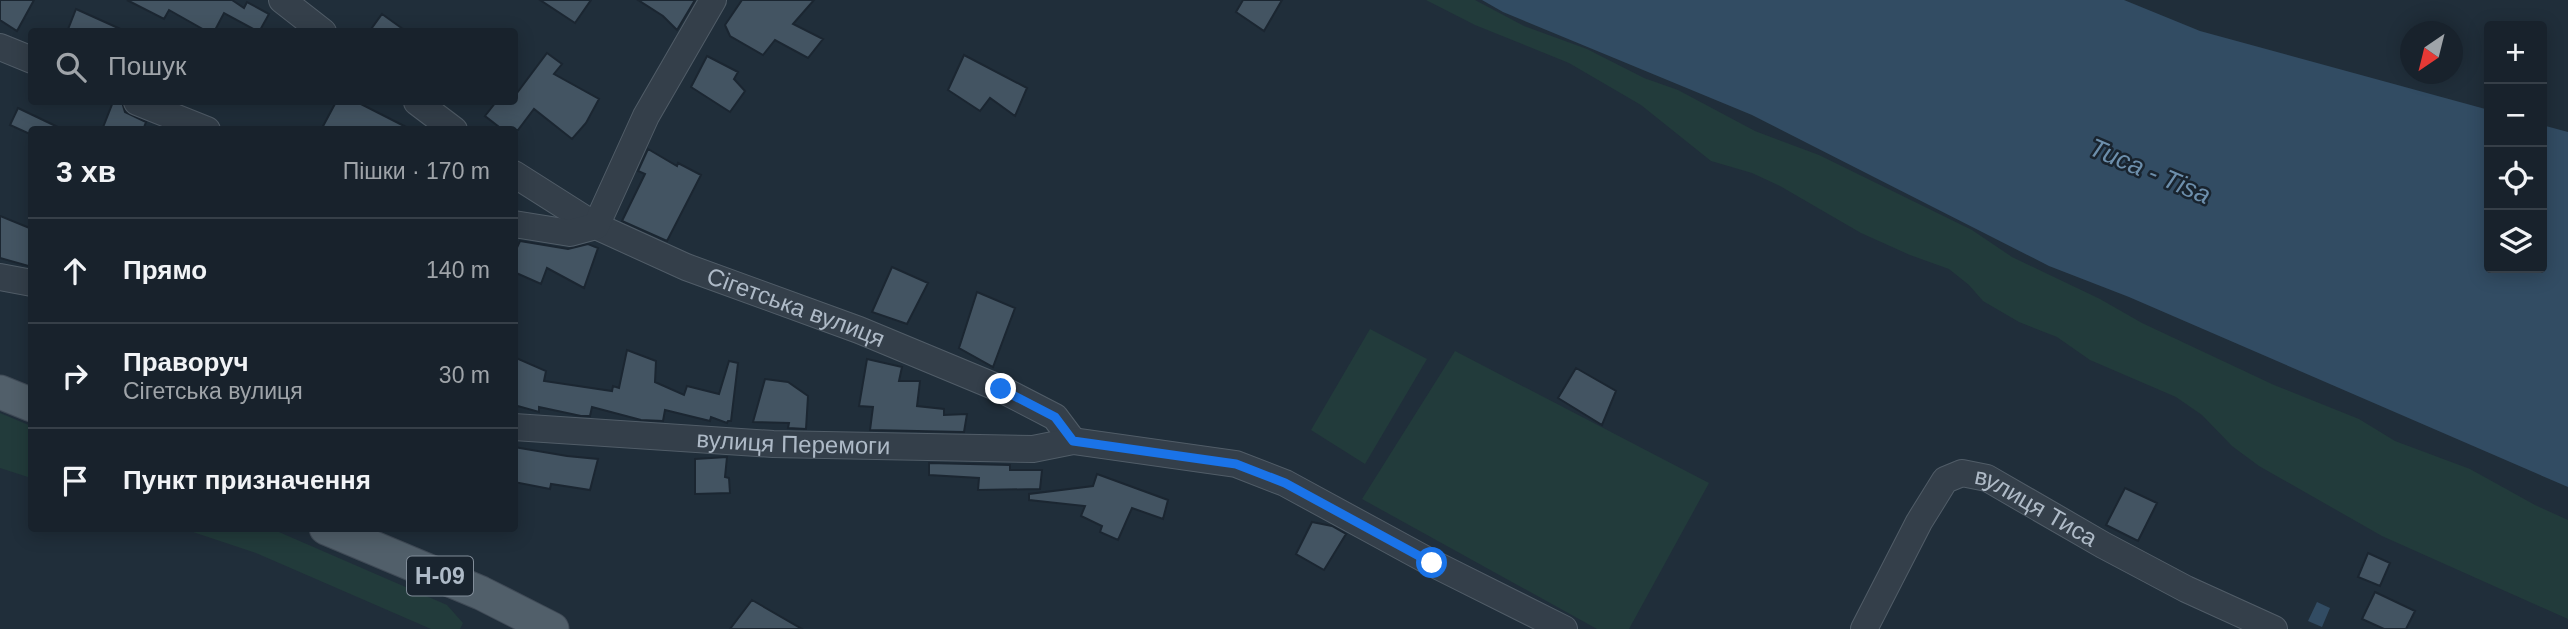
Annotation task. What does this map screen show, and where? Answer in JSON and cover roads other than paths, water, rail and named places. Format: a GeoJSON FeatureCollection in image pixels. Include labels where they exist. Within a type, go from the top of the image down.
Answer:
{"type":"FeatureCollection","features":[{"type":"Feature","properties":{"kind":"main road"},"geometry":{"type":"LineString","coordinates":[[0,392],[28,403]]}},
{"type":"Feature","properties":{"kind":"main road","name":"Н-09"},"geometry":{"type":"LineString","coordinates":[[336,532],[481,593],[552,629]]}},
{"type":"Feature","properties":{"kind":"street"},"geometry":{"type":"LineString","coordinates":[[518,225],[570,233],[596,226],[646,116],[713,0]]}},
{"type":"Feature","properties":{"kind":"street"},"geometry":{"type":"LineString","coordinates":[[285,1],[318,28]]}},
{"type":"Feature","properties":{"kind":"street"},"geometry":{"type":"LineString","coordinates":[[0,47],[28,58]]}},
{"type":"Feature","properties":{"kind":"street"},"geometry":{"type":"LineString","coordinates":[[144,105],[197,126]]}},
{"type":"Feature","properties":{"kind":"street"},"geometry":{"type":"LineString","coordinates":[[420,105],[449,126]]}},
{"type":"Feature","properties":{"kind":"street","name":"Сігетська вулиця"},"geometry":{"type":"LineString","coordinates":[[518,177],[596,226],[686,267],[859,330],[1001,389],[1055,417],[1073,441]]}},
{"type":"Feature","properties":{"kind":"street"},"geometry":{"type":"LineString","coordinates":[[0,277],[28,282]]}},
{"type":"Feature","properties":{"kind":"street","name":"вулиця Перемоги"},"geometry":{"type":"LineString","coordinates":[[518,427],[774,444],[1033,449],[1073,441],[1236,464],[1285,483],[1432,563],[1564,629]]}},
{"type":"Feature","properties":{"kind":"street","name":"вулиця Тиса"},"geometry":{"type":"LineString","coordinates":[[1864,629],[1919,522],[1945,480],[1962,473],[1987,478],[2186,589],[2274,629]]}},
{"type":"Feature","properties":{"kind":"water","name":"Тиса - Tisa"},"geometry":{"type":"Polygon","coordinates":[[[1482,0],[2124,0],[2200,31],[2484,109],[2484,273],[2547,273],[2547,126],[2568,132],[2568,487],[2129,297],[2049,266],[1752,115],[1503,12],[1482,0]]]}},
{"type":"Feature","properties":{"kind":"water"},"geometry":{"type":"Polygon","coordinates":[[[2317,602],[2330,608],[2322,627],[2308,621],[2317,602]]]}}]}
